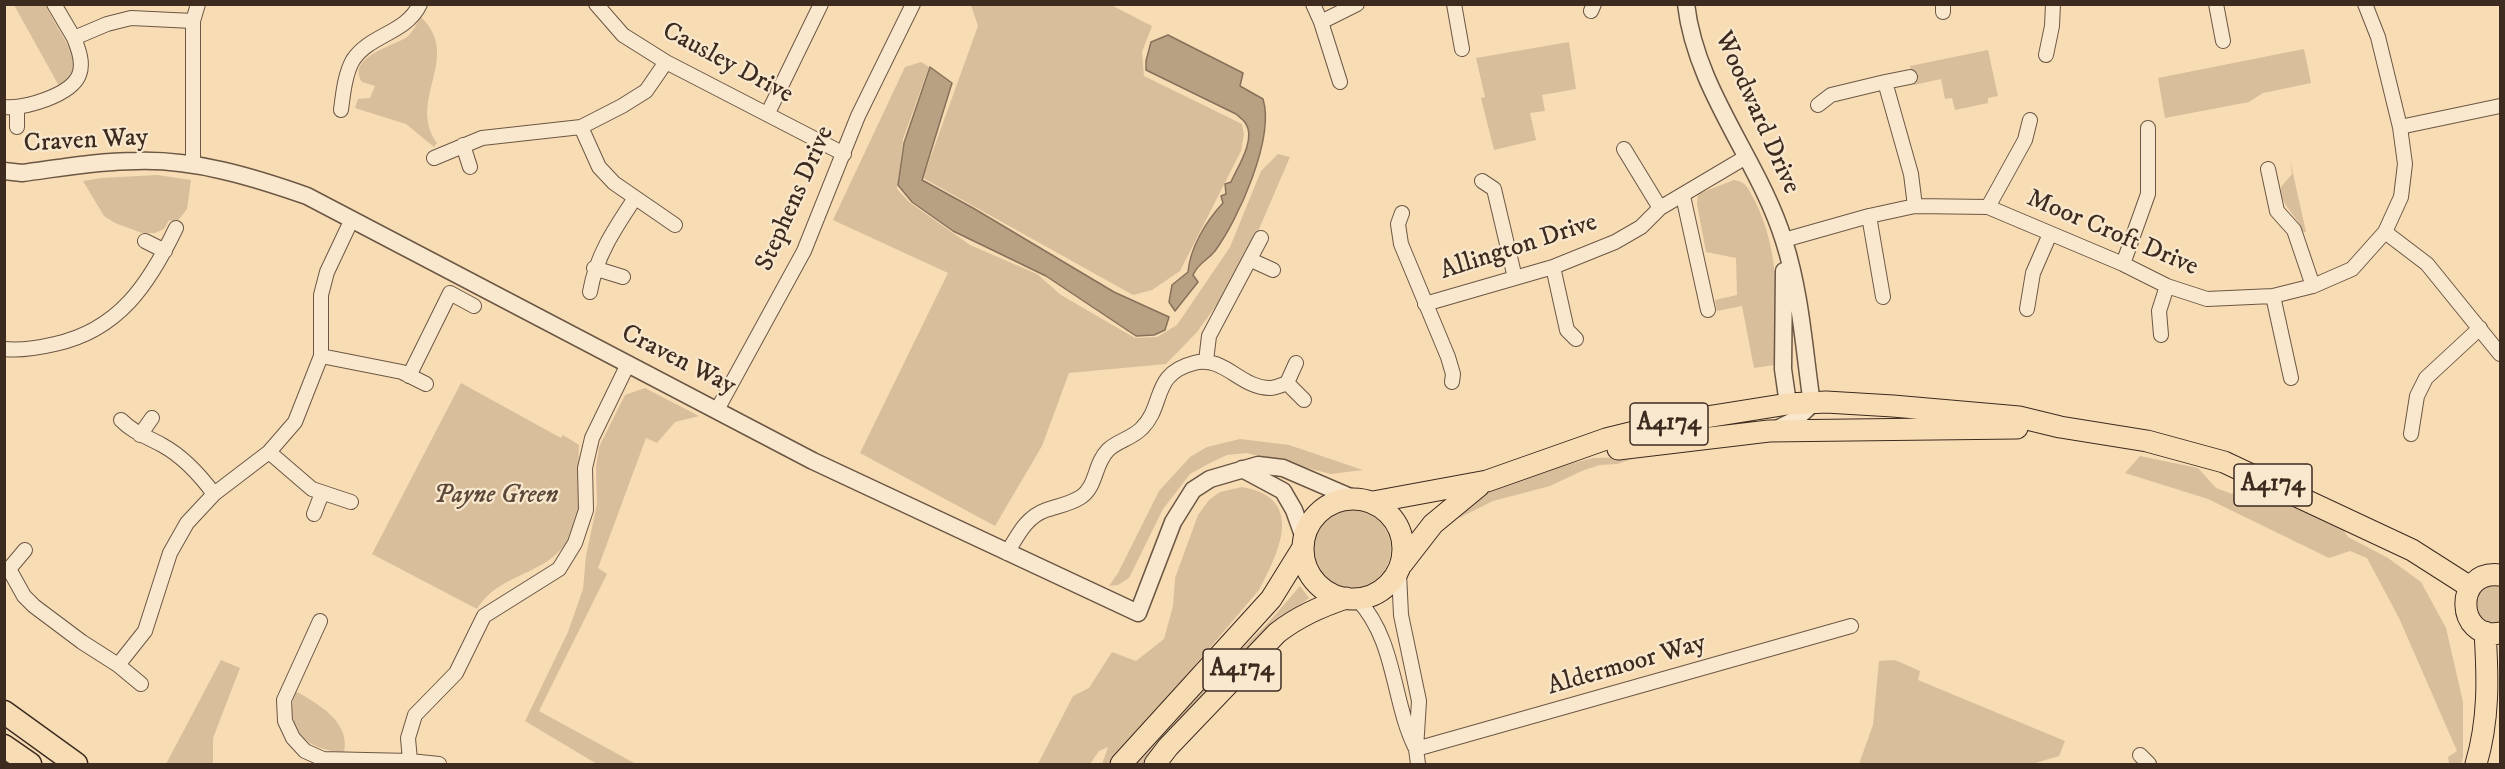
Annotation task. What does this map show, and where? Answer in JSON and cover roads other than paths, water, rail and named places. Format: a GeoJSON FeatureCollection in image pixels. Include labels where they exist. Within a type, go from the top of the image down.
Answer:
{"type":"FeatureCollection","features":[{"type":"Feature","properties":{"kind":"highway"},"geometry":{"type":"LineString","coordinates":[[4,712],[76,765]]}},
{"type":"Feature","properties":{"kind":"highway"},"geometry":{"type":"LineString","coordinates":[[4,746],[30,765]]}},
{"type":"Feature","properties":{"kind":"main road","name":"A4174"},"geometry":{"type":"LineString","coordinates":[[1801,406],[1814,416],[1832,419],[1885,420],[1950,430]]}},
{"type":"Feature","properties":{"kind":"main road","name":"A4174"},"geometry":{"type":"LineString","coordinates":[[1120,765],[1271,599],[1303,543],[1311,521],[1323,508],[1339,500],[1364,501],[1487,481],[1606,439],[1675,422],[1801,406],[1893,406],[2019,417],[2060,428],[2147,441],[2224,462],[2412,550],[2470,587]]}},
{"type":"Feature","properties":{"kind":"main road","name":"A4174"},"geometry":{"type":"LineString","coordinates":[[1555,458],[1646,444],[1773,431],[2060,428]]}},
{"type":"Feature","properties":{"kind":"main road","name":"A4174"},"geometry":{"type":"LineString","coordinates":[[1155,765],[1168,747],[1277,633],[1292,621],[1313,610],[1352,599],[1375,596],[1392,583],[1400,568],[1433,524],[1460,500],[1487,481]]}},
{"type":"Feature","properties":{"kind":"main road"},"geometry":{"type":"LineString","coordinates":[[1364,501],[1388,512],[1398,525],[1404,551],[1400,568]]}},
{"type":"Feature","properties":{"kind":"main road"},"geometry":{"type":"LineString","coordinates":[[1303,543],[1306,567],[1320,588],[1334,597],[1352,599]]}},
{"type":"Feature","properties":{"kind":"main road"},"geometry":{"type":"LineString","coordinates":[[2476,765],[2482,744],[2488,698],[2493,632],[2470,620],[2466,609],[2466,597],[2470,587],[2486,576],[2500,575]]}},
{"type":"Feature","properties":{"kind":"street"},"geometry":{"type":"LineString","coordinates":[[17,127],[11,107],[70,88],[80,74],[80,52],[54,4]]}},
{"type":"Feature","properties":{"kind":"street"},"geometry":{"type":"LineString","coordinates":[[193,165],[193,21],[198,4]]}},
{"type":"Feature","properties":{"kind":"street"},"geometry":{"type":"LineString","coordinates":[[341,110],[345,85],[353,61],[369,44],[404,25],[420,4]]}},
{"type":"Feature","properties":{"kind":"street"},"geometry":{"type":"LineString","coordinates":[[768,113],[821,4]]}},
{"type":"Feature","properties":{"kind":"street","name":"Stephens Drive"},"geometry":{"type":"LineString","coordinates":[[717,410],[804,251],[858,116],[913,4]]}},
{"type":"Feature","properties":{"kind":"street"},"geometry":{"type":"LineString","coordinates":[[1313,4],[1340,82]]}},
{"type":"Feature","properties":{"kind":"street"},"geometry":{"type":"LineString","coordinates":[[1321,22],[1357,4]]}},
{"type":"Feature","properties":{"kind":"street"},"geometry":{"type":"LineString","coordinates":[[1454,4],[1461,49]]}},
{"type":"Feature","properties":{"kind":"street","name":"Woodward Drive"},"geometry":{"type":"LineString","coordinates":[[1686,4],[1700,62],[1784,240],[1797,296],[1801,406]]}},
{"type":"Feature","properties":{"kind":"street"},"geometry":{"type":"LineString","coordinates":[[2046,55],[2052,26],[2053,4]]}},
{"type":"Feature","properties":{"kind":"street"},"geometry":{"type":"LineString","coordinates":[[2216,4],[2223,41]]}},
{"type":"Feature","properties":{"kind":"street","name":"Moor Croft Drive"},"geometry":{"type":"LineString","coordinates":[[1784,240],[1869,216],[1915,206],[1988,207],[2123,264],[2167,286],[2207,299],[2273,296],[2313,286],[2352,269],[2385,232],[2401,197],[2405,164],[2400,127],[2371,6]]}},
{"type":"Feature","properties":{"kind":"street","name":"Causley Drive"},"geometry":{"type":"LineString","coordinates":[[603,7],[623,35],[666,62],[844,154]]}},
{"type":"Feature","properties":{"kind":"street"},"geometry":{"type":"LineString","coordinates":[[74,38],[130,11],[193,21]]}},
{"type":"Feature","properties":{"kind":"street"},"geometry":{"type":"LineString","coordinates":[[434,158],[482,138],[581,127],[646,91],[666,62]]}},
{"type":"Feature","properties":{"kind":"street"},"geometry":{"type":"LineString","coordinates":[[1818,105],[1831,95],[1910,78]]}},
{"type":"Feature","properties":{"kind":"street"},"geometry":{"type":"LineString","coordinates":[[1885,82],[1911,174],[1915,206]]}},
{"type":"Feature","properties":{"kind":"street"},"geometry":{"type":"LineString","coordinates":[[2400,127],[2500,106]]}},
{"type":"Feature","properties":{"kind":"street"},"geometry":{"type":"LineString","coordinates":[[1988,207],[2025,140],[2030,120]]}},
{"type":"Feature","properties":{"kind":"street"},"geometry":{"type":"LineString","coordinates":[[581,127],[599,167],[614,183],[675,225]]}},
{"type":"Feature","properties":{"kind":"street"},"geometry":{"type":"LineString","coordinates":[[2123,264],[2148,194],[2148,128]]}},
{"type":"Feature","properties":{"kind":"street"},"geometry":{"type":"LineString","coordinates":[[463,145],[470,167]]}},
{"type":"Feature","properties":{"kind":"street"},"geometry":{"type":"LineString","coordinates":[[1624,149],[1660,208]]}},
{"type":"Feature","properties":{"kind":"street","name":"Allington Drive"},"geometry":{"type":"LineString","coordinates":[[1425,304],[1553,267],[1615,242],[1641,227],[1660,208],[1746,157]]}},
{"type":"Feature","properties":{"kind":"street","name":"Craven Way"},"geometry":{"type":"LineString","coordinates":[[4,171],[22,173],[137,160],[193,165],[258,178],[307,196],[813,461],[1138,613],[1173,522],[1193,490],[1210,479],[1258,465],[1283,468],[1364,501]]}},
{"type":"Feature","properties":{"kind":"street"},"geometry":{"type":"LineString","coordinates":[[2268,169],[2277,211],[2294,230],[2313,286]]}},
{"type":"Feature","properties":{"kind":"street"},"geometry":{"type":"LineString","coordinates":[[1482,181],[1494,189],[1515,278]]}},
{"type":"Feature","properties":{"kind":"street"},"geometry":{"type":"LineString","coordinates":[[1683,196],[1708,310]]}},
{"type":"Feature","properties":{"kind":"street"},"geometry":{"type":"LineString","coordinates":[[590,292],[594,268],[606,242],[635,198]]}},
{"type":"Feature","properties":{"kind":"street","name":"Allington Drive"},"geometry":{"type":"LineString","coordinates":[[1402,213],[1398,224],[1401,244],[1448,357],[1454,374],[1452,382]]}},
{"type":"Feature","properties":{"kind":"street"},"geometry":{"type":"LineString","coordinates":[[1869,216],[1883,297]]}},
{"type":"Feature","properties":{"kind":"street"},"geometry":{"type":"LineString","coordinates":[[118,664],[145,631],[170,553],[188,523],[214,494],[269,452],[295,422],[321,356],[321,295],[327,273],[352,219]]}},
{"type":"Feature","properties":{"kind":"street"},"geometry":{"type":"LineString","coordinates":[[4,349],[24,350],[78,339],[105,324],[142,289],[155,270],[176,228]]}},
{"type":"Feature","properties":{"kind":"street"},"geometry":{"type":"LineString","coordinates":[[2385,232],[2427,264],[2500,354]]}},
{"type":"Feature","properties":{"kind":"street"},"geometry":{"type":"LineString","coordinates":[[2028,309],[2033,273],[2050,234]]}},
{"type":"Feature","properties":{"kind":"street"},"geometry":{"type":"LineString","coordinates":[[1206,360],[1209,336],[1261,238]]}},
{"type":"Feature","properties":{"kind":"street","name":"Woodward Drive"},"geometry":{"type":"LineString","coordinates":[[1784,240],[1783,369],[1801,406]]}},
{"type":"Feature","properties":{"kind":"street"},"geometry":{"type":"LineString","coordinates":[[145,241],[165,251]]}},
{"type":"Feature","properties":{"kind":"street"},"geometry":{"type":"LineString","coordinates":[[1251,260],[1273,270]]}},
{"type":"Feature","properties":{"kind":"street"},"geometry":{"type":"LineString","coordinates":[[1553,267],[1567,330],[1576,339]]}},
{"type":"Feature","properties":{"kind":"street"},"geometry":{"type":"LineString","coordinates":[[594,268],[623,277]]}},
{"type":"Feature","properties":{"kind":"street"},"geometry":{"type":"LineString","coordinates":[[2160,335],[2159,311],[2167,286]]}},
{"type":"Feature","properties":{"kind":"street"},"geometry":{"type":"LineString","coordinates":[[409,376],[450,293],[474,306]]}},
{"type":"Feature","properties":{"kind":"street"},"geometry":{"type":"LineString","coordinates":[[2273,296],[2291,378]]}},
{"type":"Feature","properties":{"kind":"street"},"geometry":{"type":"LineString","coordinates":[[2412,434],[2417,396],[2426,378],[2480,328]]}},
{"type":"Feature","properties":{"kind":"street"},"geometry":{"type":"LineString","coordinates":[[321,356],[402,372],[426,384]]}},
{"type":"Feature","properties":{"kind":"street"},"geometry":{"type":"LineString","coordinates":[[1007,553],[1025,522],[1043,511],[1068,504],[1082,496],[1094,482],[1098,464],[1108,449],[1143,427],[1154,407],[1160,389],[1169,376],[1185,366],[1206,360],[1222,365],[1248,383],[1271,388],[1287,383],[1296,363]]}},
{"type":"Feature","properties":{"kind":"street"},"geometry":{"type":"LineString","coordinates":[[410,761],[408,738],[415,715],[456,673],[484,616],[559,569],[575,543],[586,510],[585,468],[592,438],[627,364]]}},
{"type":"Feature","properties":{"kind":"street"},"geometry":{"type":"LineString","coordinates":[[1287,383],[1304,400]]}},
{"type":"Feature","properties":{"kind":"street"},"geometry":{"type":"LineString","coordinates":[[1773,431],[1795,420],[1801,406]]}},
{"type":"Feature","properties":{"kind":"street"},"geometry":{"type":"LineString","coordinates":[[140,435],[152,418]]}},
{"type":"Feature","properties":{"kind":"street"},"geometry":{"type":"LineString","coordinates":[[121,420],[133,432],[163,445],[181,458],[199,473],[214,494]]}},
{"type":"Feature","properties":{"kind":"street"},"geometry":{"type":"LineString","coordinates":[[269,452],[292,473],[322,493],[351,502]]}},
{"type":"Feature","properties":{"kind":"street"},"geometry":{"type":"LineString","coordinates":[[1242,469],[1283,490],[1294,510],[1303,543]]}},
{"type":"Feature","properties":{"kind":"street"},"geometry":{"type":"LineString","coordinates":[[314,514],[322,493]]}},
{"type":"Feature","properties":{"kind":"street"},"geometry":{"type":"LineString","coordinates":[[25,550],[7,568],[24,596],[82,642],[118,664],[141,684]]}},
{"type":"Feature","properties":{"kind":"street"},"geometry":{"type":"LineString","coordinates":[[1400,568],[1401,615],[1419,701],[1416,749],[1418,765]]}},
{"type":"Feature","properties":{"kind":"street"},"geometry":{"type":"LineString","coordinates":[[1352,599],[1369,611],[1376,625],[1390,661],[1406,728],[1416,749]]}},
{"type":"Feature","properties":{"kind":"street"},"geometry":{"type":"LineString","coordinates":[[320,621],[284,700],[285,721],[293,738],[305,751],[323,759],[410,761],[439,765]]}},
{"type":"Feature","properties":{"kind":"street","name":"Aldermoor Way"},"geometry":{"type":"LineString","coordinates":[[1416,749],[1851,626]]}},
{"type":"Feature","properties":{"kind":"park label","name":"Payne Green"},"geometry":{"type":"Point","coordinates":[496,497]}}]}
